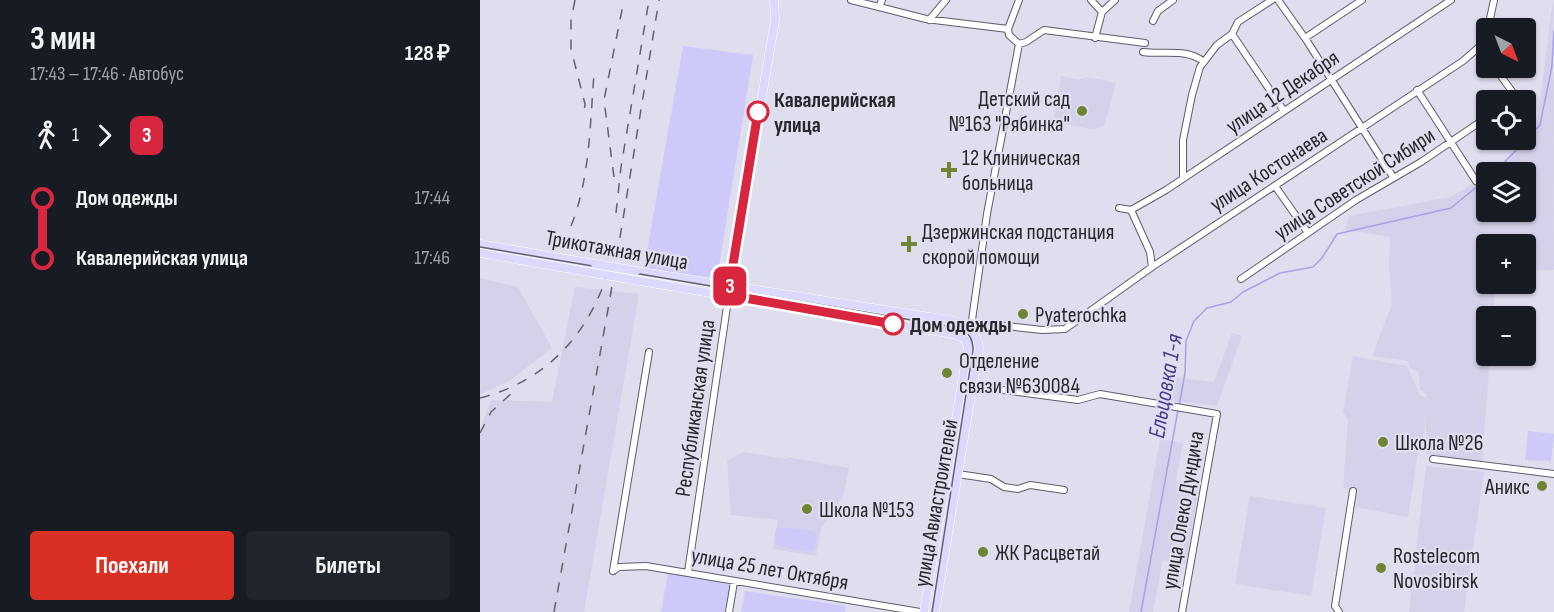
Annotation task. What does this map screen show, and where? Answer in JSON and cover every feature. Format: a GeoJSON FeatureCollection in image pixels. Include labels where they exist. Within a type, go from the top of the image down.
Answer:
{"type":"FeatureCollection","features":[{"type":"Feature","properties":{"kind":"main road","name":"Республиканская улица"},"geometry":{"type":"LineString","coordinates":[[730,285],[775,20],[774,0]]}},
{"type":"Feature","properties":{"kind":"main road","name":"Трикотажная улица"},"geometry":{"type":"LineString","coordinates":[[480,243],[594,268],[634,280],[953,333],[964,338],[968,350],[973,350],[978,356]]}},
{"type":"Feature","properties":{"kind":"main road","name":"Трикотажная улица"},"geometry":{"type":"LineString","coordinates":[[480,253],[594,268],[636,271],[730,285],[959,323],[972,329]]}},
{"type":"Feature","properties":{"kind":"main road"},"geometry":{"type":"LineString","coordinates":[[838,314],[843,312],[844,308],[839,303]]}},
{"type":"Feature","properties":{"kind":"main road","name":"улица Авиастроителей"},"geometry":{"type":"LineString","coordinates":[[922,612],[972,329]]}},
{"type":"Feature","properties":{"kind":"main road","name":"улица Авиастроителей"},"geometry":{"type":"LineString","coordinates":[[935,612],[978,356],[978,340],[972,329]]}},
{"type":"Feature","properties":{"kind":"street"},"geometry":{"type":"LineString","coordinates":[[851,0],[881,3],[929,20],[1008,29]]}},
{"type":"Feature","properties":{"kind":"street"},"geometry":{"type":"LineString","coordinates":[[929,20],[946,0]]}},
{"type":"Feature","properties":{"kind":"street"},"geometry":{"type":"LineString","coordinates":[[1019,0],[1008,29],[1009,35],[1019,44]]}},
{"type":"Feature","properties":{"kind":"street"},"geometry":{"type":"LineString","coordinates":[[1091,0],[1102,12]]}},
{"type":"Feature","properties":{"kind":"street"},"geometry":{"type":"LineString","coordinates":[[1095,38],[1102,12],[1115,0]]}},
{"type":"Feature","properties":{"kind":"street"},"geometry":{"type":"LineString","coordinates":[[1153,21],[1158,11],[1173,0]]}},
{"type":"Feature","properties":{"kind":"street"},"geometry":{"type":"LineString","coordinates":[[1183,177],[1182,153],[1188,117],[1196,79],[1204,62],[1216,45],[1232,34],[1238,22],[1272,0]]}},
{"type":"Feature","properties":{"kind":"street"},"geometry":{"type":"LineString","coordinates":[[1278,0],[1305,38],[1393,177]]}},
{"type":"Feature","properties":{"kind":"street"},"geometry":{"type":"LineString","coordinates":[[1305,38],[1362,0]]}},
{"type":"Feature","properties":{"kind":"street","name":"улица 12 Декабря"},"geometry":{"type":"LineString","coordinates":[[1131,210],[1166,190],[1451,0]]}},
{"type":"Feature","properties":{"kind":"street"},"geometry":{"type":"LineString","coordinates":[[1490,18],[1494,0]]}},
{"type":"Feature","properties":{"kind":"street"},"geometry":{"type":"LineString","coordinates":[[1019,44],[1044,30],[1145,43]]}},
{"type":"Feature","properties":{"kind":"street"},"geometry":{"type":"LineString","coordinates":[[1232,34],[1284,111]]}},
{"type":"Feature","properties":{"kind":"street"},"geometry":{"type":"LineString","coordinates":[[972,329],[984,233],[1019,44]]}},
{"type":"Feature","properties":{"kind":"street","name":"улица Костонаева"},"geometry":{"type":"LineString","coordinates":[[1065,328],[1152,267],[1463,61],[1476,49]]}},
{"type":"Feature","properties":{"kind":"street"},"geometry":{"type":"LineString","coordinates":[[1143,52],[1188,53],[1196,55],[1204,62]]}},
{"type":"Feature","properties":{"kind":"street"},"geometry":{"type":"LineString","coordinates":[[1417,90],[1476,181]]}},
{"type":"Feature","properties":{"kind":"street","name":"улица Советской Сибири"},"geometry":{"type":"LineString","coordinates":[[1241,279],[1393,177],[1421,162],[1476,125]]}},
{"type":"Feature","properties":{"kind":"street"},"geometry":{"type":"LineString","coordinates":[[1275,186],[1308,233]]}},
{"type":"Feature","properties":{"kind":"street"},"geometry":{"type":"LineString","coordinates":[[1119,208],[1131,210],[1150,252],[1152,267]]}},
{"type":"Feature","properties":{"kind":"street","name":"Республиканская улица"},"geometry":{"type":"LineString","coordinates":[[688,572],[730,285]]}},
{"type":"Feature","properties":{"kind":"street","name":"Трикотажная улица"},"geometry":{"type":"LineString","coordinates":[[972,329],[988,324],[1042,330],[1065,328]]}},
{"type":"Feature","properties":{"kind":"street","name":"улица 25 лет Октября"},"geometry":{"type":"LineString","coordinates":[[649,352],[614,571],[619,567],[646,566],[922,612]]}},
{"type":"Feature","properties":{"kind":"street","name":"улица Олеко Дундича"},"geometry":{"type":"LineString","coordinates":[[973,386],[1078,400],[1100,394],[1217,414],[1182,612]]}},
{"type":"Feature","properties":{"kind":"street"},"geometry":{"type":"LineString","coordinates":[[1433,459],[1554,474]]}},
{"type":"Feature","properties":{"kind":"street"},"geometry":{"type":"LineString","coordinates":[[958,474],[991,479],[1004,488],[1018,489],[1030,485],[1064,490]]}},
{"type":"Feature","properties":{"kind":"street"},"geometry":{"type":"LineString","coordinates":[[1339,612],[1335,606],[1353,491]]}},
{"type":"Feature","properties":{"kind":"street"},"geometry":{"type":"LineString","coordinates":[[729,612],[734,582]]}},
{"type":"Feature","properties":{"kind":"shaded area"},"geometry":{"type":"Polygon","coordinates":[[[1553,0],[1554,270],[1536,271],[1536,234],[1476,234],[1476,294],[1495,294],[1494,306],[1476,306],[1476,366],[1489,366],[1482,461],[1426,454],[1426,414],[1408,517],[1356,507],[1357,490],[1343,488],[1348,420],[1343,412],[1353,356],[1407,366],[1420,395],[1426,398],[1427,394],[1420,390],[1419,372],[1410,368],[1407,361],[1372,356],[1392,304],[1389,268],[1390,237],[1345,230],[1349,216],[1450,197],[1476,182],[1476,222],[1536,222],[1536,162],[1503,162],[1516,150],[1536,150],[1536,132],[1553,0]]]}},
{"type":"Feature","properties":{"kind":"shaded area"},"geometry":{"type":"Polygon","coordinates":[[[683,46],[753,55],[717,279],[644,268],[683,46]]]}},
{"type":"Feature","properties":{"kind":"shaded area","name":"Детский сад №163 \"Рябинка\""},"geometry":{"type":"Polygon","coordinates":[[[1061,76],[1078,80],[1087,77],[1116,83],[1104,127],[1092,129],[1053,122],[1061,76]]]}},
{"type":"Feature","properties":{"kind":"shaded area"},"geometry":{"type":"Polygon","coordinates":[[[480,278],[518,287],[552,348],[506,383],[480,394],[480,278]]]}},
{"type":"Feature","properties":{"kind":"shaded area"},"geometry":{"type":"Polygon","coordinates":[[[575,287],[639,294],[584,612],[480,612],[480,429],[491,400],[552,402],[575,287]]]}},
{"type":"Feature","properties":{"kind":"shaded area"},"geometry":{"type":"Polygon","coordinates":[[[1232,333],[1242,336],[1217,406],[1169,400],[1172,377],[1214,382],[1232,333]]]}},
{"type":"Feature","properties":{"kind":"shaded area"},"geometry":{"type":"Polygon","coordinates":[[[1528,431],[1554,434],[1551,461],[1525,460],[1528,431]]]}},
{"type":"Feature","properties":{"kind":"shaded area"},"geometry":{"type":"Polygon","coordinates":[[[1160,439],[1183,443],[1176,481],[1199,485],[1186,564],[1163,560],[1153,612],[1129,612],[1160,439]]]}},
{"type":"Feature","properties":{"kind":"shaded area"},"geometry":{"type":"Polygon","coordinates":[[[743,452],[849,468],[843,497],[821,528],[816,556],[773,549],[778,520],[731,515],[727,461],[743,452]]]}},
{"type":"Feature","properties":{"kind":"shaded area"},"geometry":{"type":"Polygon","coordinates":[[[1426,466],[1484,472],[1464,612],[1409,612],[1426,466]]]}},
{"type":"Feature","properties":{"kind":"shaded area"},"geometry":{"type":"Polygon","coordinates":[[[1250,496],[1326,508],[1311,596],[1235,584],[1250,496]]]}},
{"type":"Feature","properties":{"kind":"shaded area"},"geometry":{"type":"Polygon","coordinates":[[[781,527],[814,531],[817,535],[815,549],[810,551],[777,546],[774,542],[776,529],[781,527]]]}},
{"type":"Feature","properties":{"kind":"shaded area"},"geometry":{"type":"Polygon","coordinates":[[[668,573],[730,584],[725,612],[661,612],[668,573]]]}},
{"type":"Feature","properties":{"kind":"shaded area"},"geometry":{"type":"Polygon","coordinates":[[[745,591],[846,606],[845,612],[741,612],[745,591]]]}},
{"type":"Feature","properties":{"kind":"waterway","name":"Ельцовка 1-я"},"geometry":{"type":"LineString","coordinates":[[1505,162],[1540,125],[1552,66],[1554,31]]}},
{"type":"Feature","properties":{"kind":"waterway","name":"Ельцовка 1-я"},"geometry":{"type":"LineString","coordinates":[[1179,406],[1185,373],[1186,341],[1194,321],[1207,308],[1231,302],[1243,292],[1280,273],[1313,267],[1322,258],[1337,234],[1451,208],[1476,187]]}},
{"type":"Feature","properties":{"kind":"waterway","name":"Ельцовка 1-я"},"geometry":{"type":"LineString","coordinates":[[1141,612],[1178,410]]}},
{"type":"Feature","properties":{"kind":"tram line"},"geometry":{"type":"LineString","coordinates":[[480,247],[959,328],[966,332],[973,350],[932,612]]}},
{"type":"Feature","properties":{"kind":"railway"},"geometry":{"type":"LineString","coordinates":[[575,0],[571,20],[571,49],[585,104],[584,112]]}},
{"type":"Feature","properties":{"kind":"railway"},"geometry":{"type":"LineString","coordinates":[[614,177],[604,100],[624,0]]}},
{"type":"Feature","properties":{"kind":"railway"},"geometry":{"type":"LineString","coordinates":[[616,213],[621,167],[649,0]]}},
{"type":"Feature","properties":{"kind":"railway"},"geometry":{"type":"LineString","coordinates":[[554,612],[610,298],[659,0]]}},
{"type":"Feature","properties":{"kind":"railway"},"geometry":{"type":"LineString","coordinates":[[571,226],[586,170],[594,74]]}},
{"type":"Feature","properties":{"kind":"railway"},"geometry":{"type":"LineString","coordinates":[[480,398],[503,391],[523,381],[559,355],[574,339],[586,320],[606,278]]}},
{"type":"Feature","properties":{"kind":"railway"},"geometry":{"type":"LineString","coordinates":[[480,433],[491,412],[513,392]]}},
{"type":"Feature","properties":{"kind":"bus line","name":"3"},"geometry":{"type":"LineString","coordinates":[[758,112],[728,295],[893,324]]}},
{"type":"Feature","properties":{"kind":"place","name":"Детский сад №163 \"Рябинка\""},"geometry":{"type":"Point","coordinates":[1082,111]}},
{"type":"Feature","properties":{"kind":"place","name":"Кавалерийская улица"},"geometry":{"type":"Point","coordinates":[758,112]}},
{"type":"Feature","properties":{"kind":"place","name":"12 Клиническая больница"},"geometry":{"type":"Point","coordinates":[949,170]}},
{"type":"Feature","properties":{"kind":"place","name":"Дзержинская подстанция скорой помощи"},"geometry":{"type":"Point","coordinates":[909,244]}},
{"type":"Feature","properties":{"kind":"place","name":"Pyaterochka"},"geometry":{"type":"Point","coordinates":[1023,314]}},
{"type":"Feature","properties":{"kind":"place","name":"Дом одежды"},"geometry":{"type":"Point","coordinates":[893,324]}},
{"type":"Feature","properties":{"kind":"place","name":"Отделение связи №630084"},"geometry":{"type":"Point","coordinates":[947,373]}},
{"type":"Feature","properties":{"kind":"place","name":"Школа №26"},"geometry":{"type":"Point","coordinates":[1383,442]}},
{"type":"Feature","properties":{"kind":"place","name":"Аникс"},"geometry":{"type":"Point","coordinates":[1542,486]}},
{"type":"Feature","properties":{"kind":"place","name":"Школа №153"},"geometry":{"type":"Point","coordinates":[807,509]}},
{"type":"Feature","properties":{"kind":"place","name":"ЖК Расцветай"},"geometry":{"type":"Point","coordinates":[983,552]}},
{"type":"Feature","properties":{"kind":"place","name":"Rostelecom Novosibirsk"},"geometry":{"type":"Point","coordinates":[1381,568]}}]}
